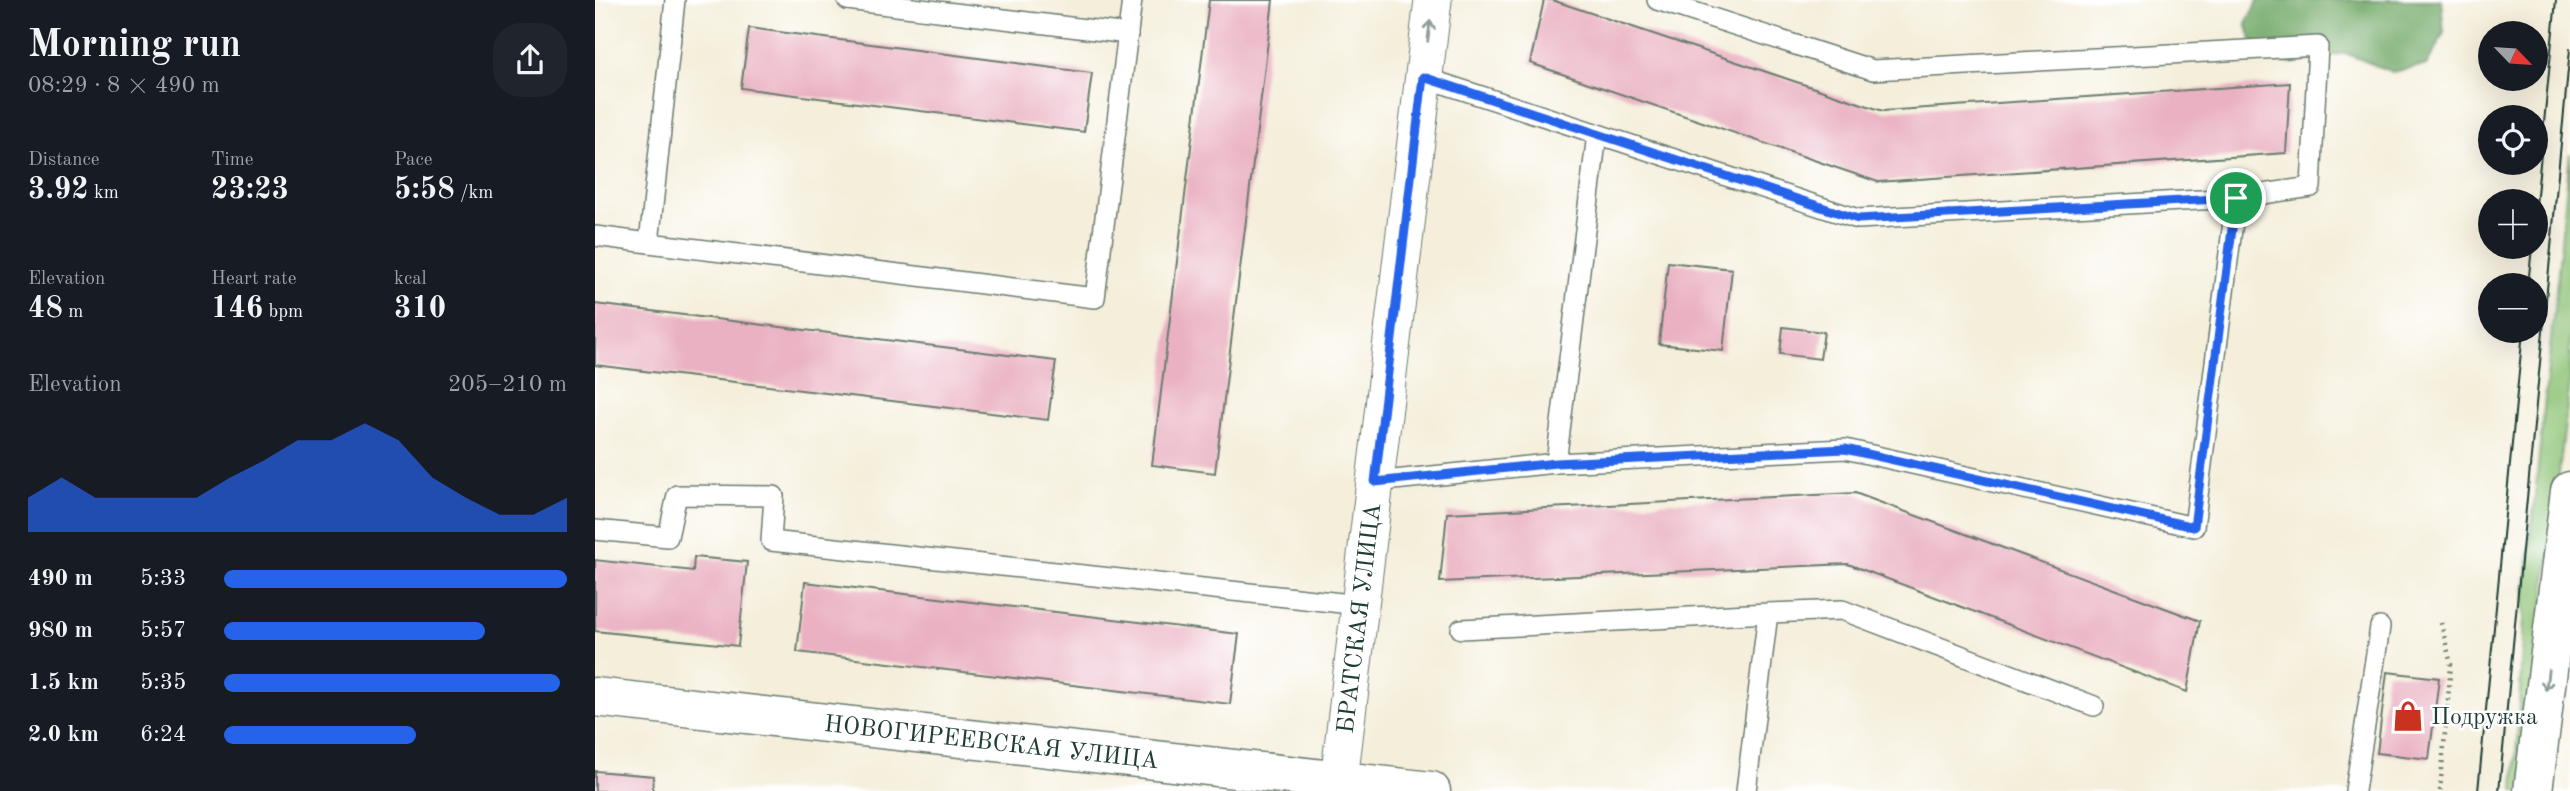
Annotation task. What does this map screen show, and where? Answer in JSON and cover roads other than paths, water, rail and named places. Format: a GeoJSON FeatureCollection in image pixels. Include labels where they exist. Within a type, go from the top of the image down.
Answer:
{"type":"FeatureCollection","features":[{"type":"Feature","properties":{"kind":"street","name":"БРАТСКАЯ УЛИЦА"},"geometry":{"type":"LineString","coordinates":[[1339,780],[1433,0]]}},
{"type":"Feature","properties":{"kind":"street"},"geometry":{"type":"LineString","coordinates":[[2533,791],[2570,491]]}},
{"type":"Feature","properties":{"kind":"street","name":"НОВОГИРЕЕВСКАЯ УЛИЦА"},"geometry":{"type":"LineString","coordinates":[[595,697],[1431,791]]}},
{"type":"Feature","properties":{"kind":"lane"},"geometry":{"type":"LineString","coordinates":[[649,243],[675,0]]}},
{"type":"Feature","properties":{"kind":"lane"},"geometry":{"type":"LineString","coordinates":[[847,0],[1128,34]]}},
{"type":"Feature","properties":{"kind":"lane"},"geometry":{"type":"LineString","coordinates":[[595,236],[1095,298],[1132,0]]}},
{"type":"Feature","properties":{"kind":"lane"},"geometry":{"type":"LineString","coordinates":[[1423,77],[1858,219],[2236,198],[2311,187],[2318,46],[1873,71],[1657,0]]}},
{"type":"Feature","properties":{"kind":"lane"},"geometry":{"type":"LineString","coordinates":[[1556,463],[1597,134]]}},
{"type":"Feature","properties":{"kind":"lane"},"geometry":{"type":"LineString","coordinates":[[1375,482],[1556,463],[1845,449],[2194,527],[2236,198]]}},
{"type":"Feature","properties":{"kind":"lane"},"geometry":{"type":"LineString","coordinates":[[595,530],[668,537],[677,495],[774,496],[771,541],[1360,605]]}},
{"type":"Feature","properties":{"kind":"lane"},"geometry":{"type":"LineString","coordinates":[[1461,629],[1842,610],[2094,706]]}},
{"type":"Feature","properties":{"kind":"lane"},"geometry":{"type":"LineString","coordinates":[[1746,791],[1768,612]]}},
{"type":"Feature","properties":{"kind":"lane"},"geometry":{"type":"LineString","coordinates":[[2355,791],[2380,627]]}},
{"type":"Feature","properties":{"kind":"tram line"},"geometry":{"type":"LineString","coordinates":[[2538,189],[2556,0]]}},
{"type":"Feature","properties":{"kind":"tram line"},"geometry":{"type":"LineString","coordinates":[[2499,791],[2570,49]]}},
{"type":"Feature","properties":{"kind":"tram line"},"geometry":{"type":"LineString","coordinates":[[2529,273],[2531,259]]}},
{"type":"Feature","properties":{"kind":"tram line"},"geometry":{"type":"LineString","coordinates":[[2478,791],[2522,343]]}},
{"type":"Feature","properties":{"kind":"place","name":"Подружка"},"geometry":{"type":"Point","coordinates":[2408,716]}}]}
